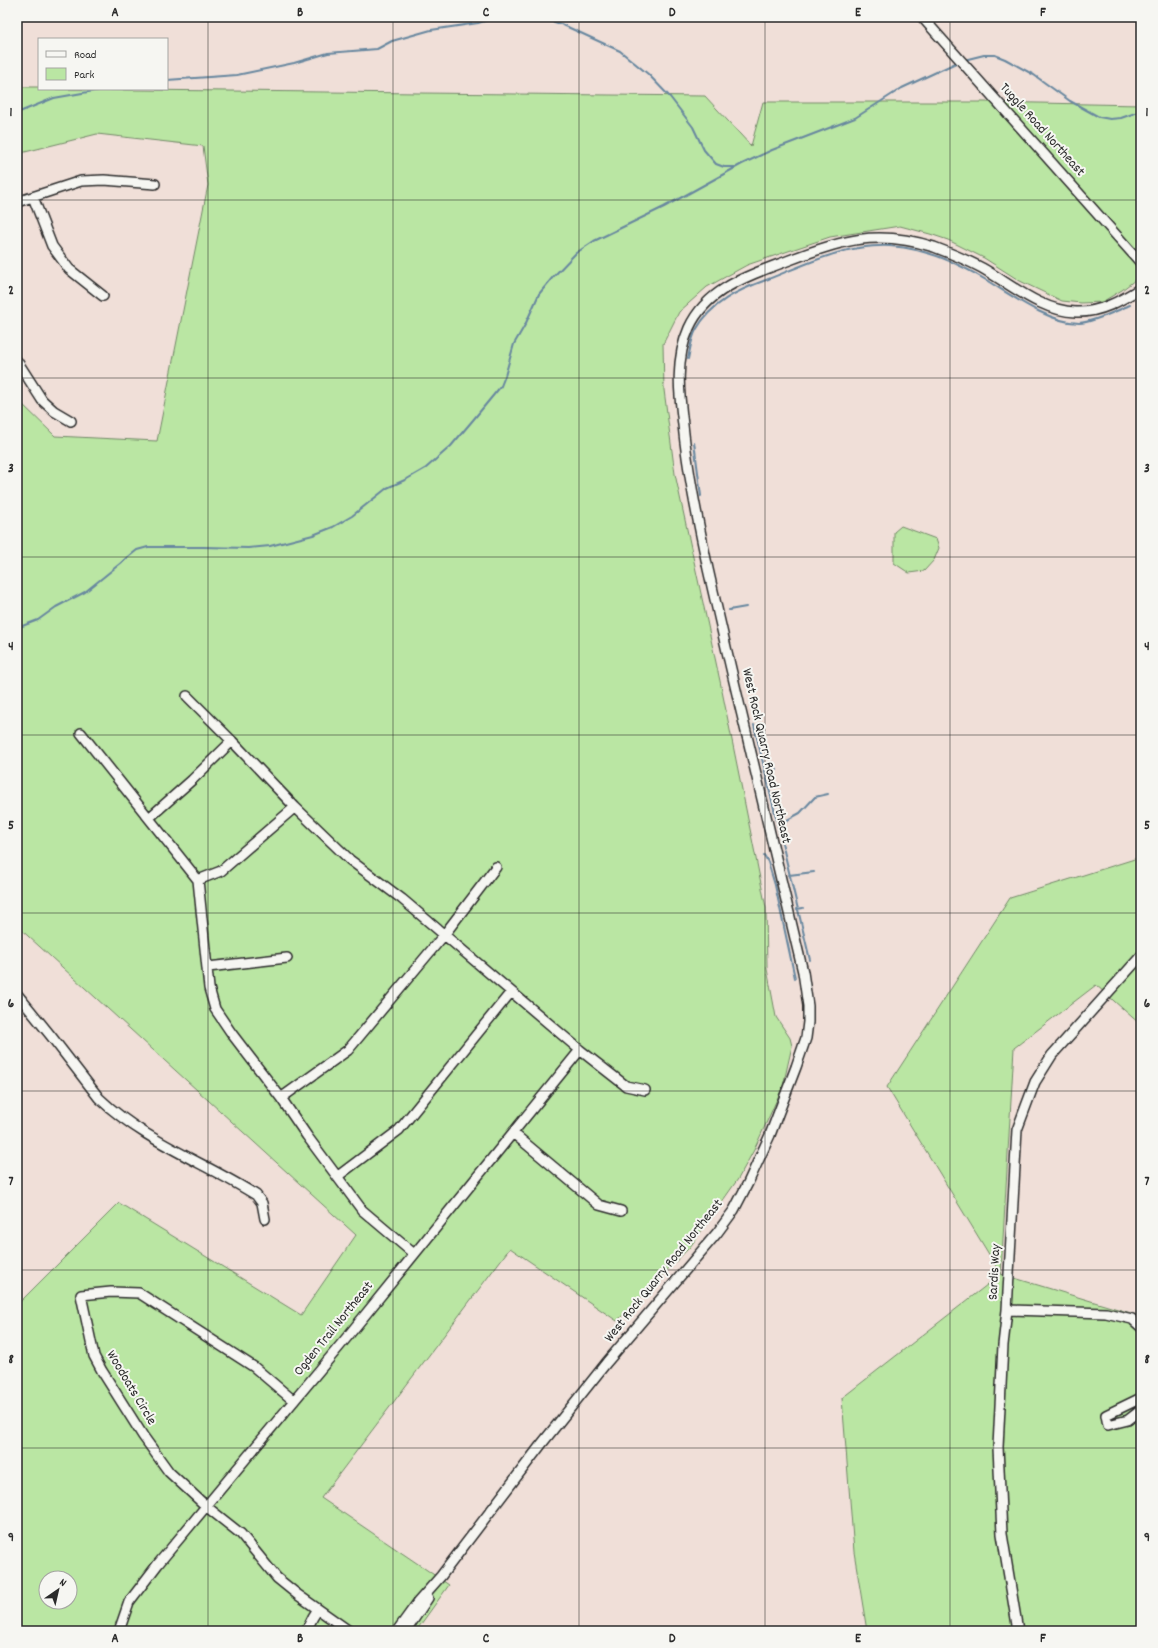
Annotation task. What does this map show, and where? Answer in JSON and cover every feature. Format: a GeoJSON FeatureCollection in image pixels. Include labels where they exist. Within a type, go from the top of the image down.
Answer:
{"type":"FeatureCollection","features":[{"type":"Feature","properties":{"kind":"street","name":"Tuggle Road Northeast"},"geometry":{"type":"LineString","coordinates":[[922,17],[1141,263]]}},
{"type":"Feature","properties":{"kind":"street"},"geometry":{"type":"LineString","coordinates":[[17,202],[81,181],[104,180],[155,184]]}},
{"type":"Feature","properties":{"kind":"street"},"geometry":{"type":"LineString","coordinates":[[33,197],[52,246],[64,264],[103,296]]}},
{"type":"Feature","properties":{"kind":"street","name":"West Rock Quarry Road Northeast"},"geometry":{"type":"LineString","coordinates":[[397,1631],[561,1419],[607,1362],[726,1222],[748,1183],[770,1135],[807,1034],[808,1006],[803,972],[724,640],[689,476],[681,407],[679,373],[685,339],[694,319],[704,305],[714,295],[736,282],[822,248],[843,242],[868,238],[901,239],[937,248],[981,268],[1038,301],[1064,311],[1083,312],[1101,308],[1123,299],[1141,288]]}},
{"type":"Feature","properties":{"kind":"street"},"geometry":{"type":"LineString","coordinates":[[17,362],[42,400],[54,411],[71,421]]}},
{"type":"Feature","properties":{"kind":"street"},"geometry":{"type":"LineString","coordinates":[[187,696],[295,807],[350,860],[402,899],[580,1050],[626,1086],[645,1090]]}},
{"type":"Feature","properties":{"kind":"street"},"geometry":{"type":"LineString","coordinates":[[81,733],[198,880],[209,988],[215,1009],[362,1210],[414,1254]]}},
{"type":"Feature","properties":{"kind":"street"},"geometry":{"type":"LineString","coordinates":[[149,818],[192,780],[232,741]]}},
{"type":"Feature","properties":{"kind":"street"},"geometry":{"type":"LineString","coordinates":[[198,880],[221,871],[295,807]]}},
{"type":"Feature","properties":{"kind":"street"},"geometry":{"type":"LineString","coordinates":[[281,1098],[348,1050],[444,935],[496,867]]}},
{"type":"Feature","properties":{"kind":"street","name":"Sardis Way"},"geometry":{"type":"LineString","coordinates":[[1018,1631],[1002,1534],[998,1447],[1017,1130],[1035,1082],[1052,1054],[1141,956]]}},
{"type":"Feature","properties":{"kind":"street"},"geometry":{"type":"LineString","coordinates":[[208,967],[288,958]]}},
{"type":"Feature","properties":{"kind":"street"},"geometry":{"type":"LineString","coordinates":[[338,1176],[399,1130],[511,992]]}},
{"type":"Feature","properties":{"kind":"street"},"geometry":{"type":"LineString","coordinates":[[17,994],[106,1105],[138,1129],[256,1195],[262,1203],[265,1219]]}},
{"type":"Feature","properties":{"kind":"street","name":"Ogden Trail Northeast"},"geometry":{"type":"LineString","coordinates":[[119,1631],[129,1602],[158,1564],[207,1507],[580,1050]]}},
{"type":"Feature","properties":{"kind":"street"},"geometry":{"type":"LineString","coordinates":[[513,1133],[600,1205],[621,1211]]}},
{"type":"Feature","properties":{"kind":"street","name":"Woodoats Circle"},"geometry":{"type":"LineString","coordinates":[[294,1401],[254,1367],[139,1293],[111,1292],[81,1295],[94,1356],[102,1372],[169,1472],[207,1507],[241,1534],[277,1578],[349,1631]]}},
{"type":"Feature","properties":{"kind":"street"},"geometry":{"type":"LineString","coordinates":[[1007,1310],[1106,1313],[1132,1319],[1141,1328]]}},
{"type":"Feature","properties":{"kind":"street"},"geometry":{"type":"LineString","coordinates":[[1141,1398],[1106,1415],[1108,1425],[1128,1420],[1141,1410]]}},
{"type":"Feature","properties":{"kind":"street","name":"West Rock Quarry Road Northeast"},"geometry":{"type":"LineString","coordinates":[[406,1631],[441,1576]]}},
{"type":"Feature","properties":{"kind":"street"},"geometry":{"type":"LineString","coordinates":[[306,1631],[318,1609]]}},
{"type":"Feature","properties":{"kind":"green space"},"geometry":{"type":"Polygon","coordinates":[[[17,87],[38,87],[38,90],[705,96],[751,146],[763,102],[985,102],[1141,105],[1141,278],[1139,277],[1122,290],[1102,302],[1081,303],[1062,301],[1020,281],[984,258],[948,240],[900,226],[830,237],[747,265],[707,287],[679,312],[663,344],[664,390],[675,474],[720,681],[766,908],[767,969],[776,1017],[790,1038],[792,1046],[783,1086],[754,1150],[738,1179],[690,1247],[617,1321],[510,1248],[321,1498],[449,1585],[416,1631],[17,1631],[17,1305],[119,1203],[301,1315],[356,1235],[17,926],[17,399],[55,436],[157,441],[208,185],[203,146],[97,134],[17,154],[17,87]]]}},
{"type":"Feature","properties":{"kind":"green space"},"geometry":{"type":"Polygon","coordinates":[[[901,526],[936,539],[939,548],[934,560],[924,571],[909,573],[894,563],[894,532],[901,526]]]}},
{"type":"Feature","properties":{"kind":"green space"},"geometry":{"type":"Polygon","coordinates":[[[1141,857],[1141,1025],[1096,985],[1014,1048],[1001,1274],[887,1087],[1010,898],[1141,857]]]}},
{"type":"Feature","properties":{"kind":"green space"},"geometry":{"type":"Polygon","coordinates":[[[1001,1274],[1141,1316],[1141,1631],[867,1631],[854,1552],[842,1398],[1001,1274]]]}},
{"type":"Feature","properties":{"kind":"waterway"},"geometry":{"type":"LineString","coordinates":[[168,80],[237,75],[294,63],[328,53],[377,49],[392,41],[431,30],[478,23],[498,17]]}},
{"type":"Feature","properties":{"kind":"waterway"},"geometry":{"type":"LineString","coordinates":[[527,17],[548,20],[561,24],[620,51],[648,74],[670,97],[693,127],[704,150],[716,164],[724,167],[735,167]]}},
{"type":"Feature","properties":{"kind":"waterway"},"geometry":{"type":"LineString","coordinates":[[964,60],[984,55],[995,55],[1005,59],[1034,75],[1070,101],[1099,117],[1110,119],[1121,118],[1141,111]]}},
{"type":"Feature","properties":{"kind":"waterway"},"geometry":{"type":"LineString","coordinates":[[17,628],[38,620],[56,607],[85,592],[137,550],[148,547],[248,548],[270,546],[313,535],[333,527],[352,516],[387,488],[426,468],[451,446],[501,386],[514,344],[525,325],[539,294],[576,253],[594,241],[664,207],[742,164],[772,150],[855,118],[902,88],[958,62]]}},
{"type":"Feature","properties":{"kind":"waterway"},"geometry":{"type":"LineString","coordinates":[[17,113],[54,98],[99,90]]}},
{"type":"Feature","properties":{"kind":"waterway"},"geometry":{"type":"LineString","coordinates":[[688,359],[694,333],[709,312],[726,299],[745,288],[826,256],[857,248],[873,246],[903,247],[940,257],[975,274],[1031,307],[1067,322],[1079,323],[1091,321],[1130,305]]}},
{"type":"Feature","properties":{"kind":"waterway"},"geometry":{"type":"LineString","coordinates":[[694,442],[701,496]]}},
{"type":"Feature","properties":{"kind":"waterway"},"geometry":{"type":"LineString","coordinates":[[729,610],[746,607]]}},
{"type":"Feature","properties":{"kind":"waterway"},"geometry":{"type":"LineString","coordinates":[[754,725],[810,960]]}},
{"type":"Feature","properties":{"kind":"waterway"},"geometry":{"type":"LineString","coordinates":[[764,769],[774,767],[777,769]]}},
{"type":"Feature","properties":{"kind":"waterway"},"geometry":{"type":"LineString","coordinates":[[778,825],[800,813],[815,797],[828,794]]}},
{"type":"Feature","properties":{"kind":"waterway"},"geometry":{"type":"LineString","coordinates":[[764,855],[768,862],[775,885],[795,978]]}},
{"type":"Feature","properties":{"kind":"waterway"},"geometry":{"type":"LineString","coordinates":[[789,875],[814,872]]}},
{"type":"Feature","properties":{"kind":"waterway"},"geometry":{"type":"LineString","coordinates":[[797,909],[803,908]]}}]}
